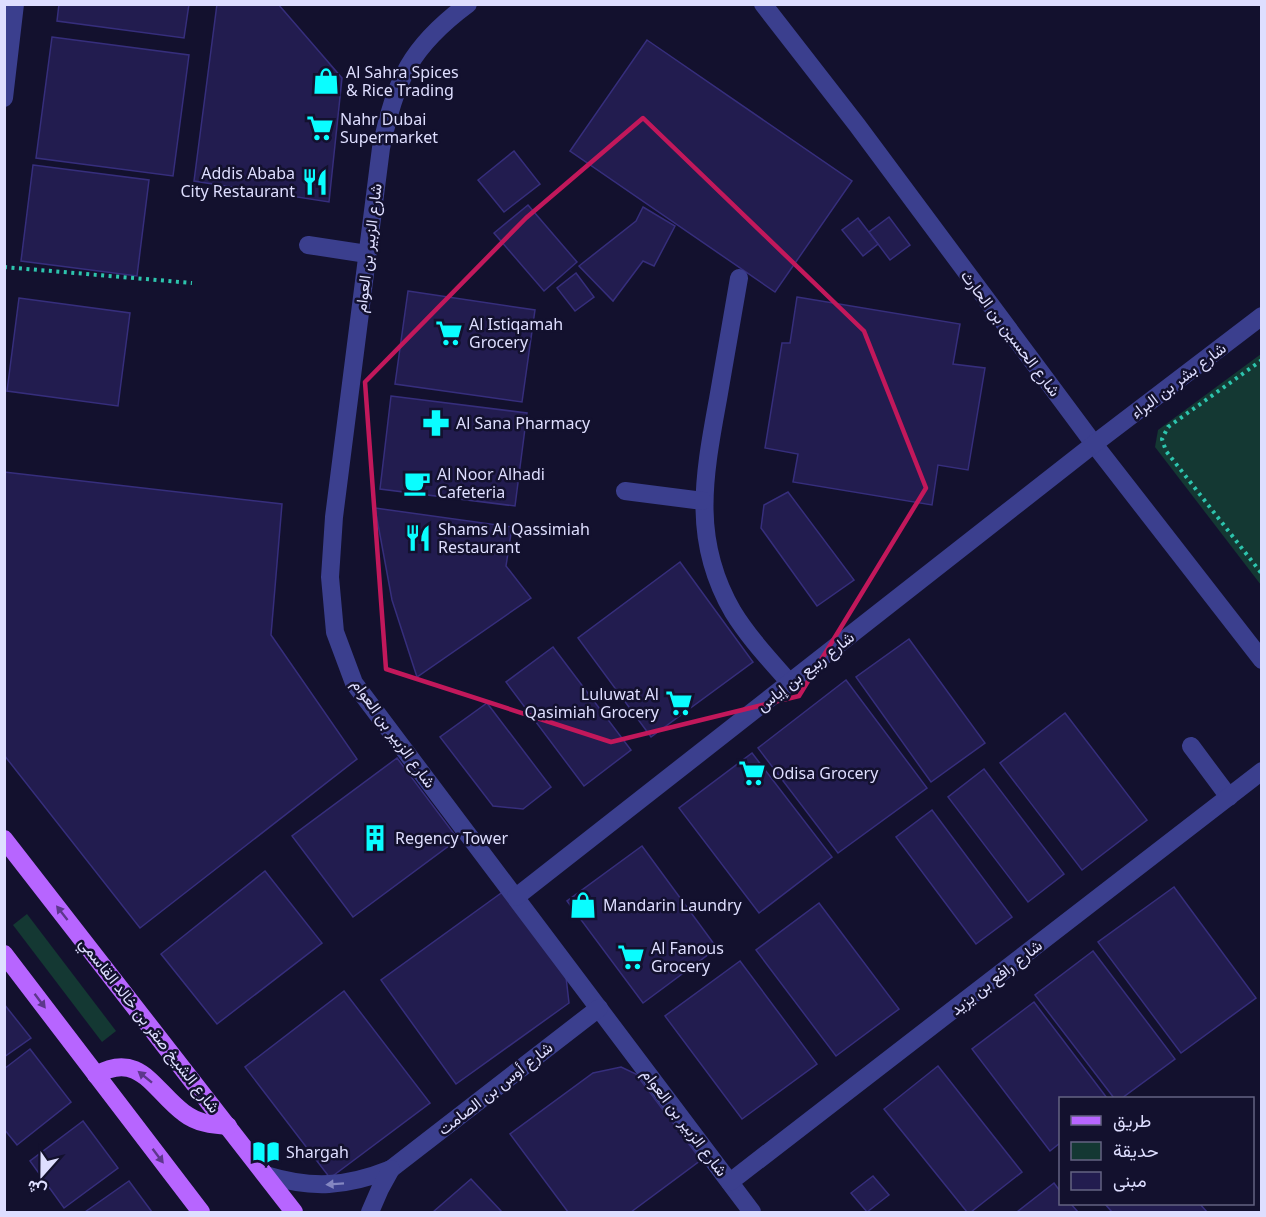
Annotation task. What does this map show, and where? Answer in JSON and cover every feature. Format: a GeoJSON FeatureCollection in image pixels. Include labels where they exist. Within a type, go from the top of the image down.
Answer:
{"type":"FeatureCollection","features":[{"type":"Feature","properties":{"kind":"main road","name":"شارع الشيخ صقر بن خالد القاسمي"},"geometry":{"type":"LineString","coordinates":[[4,839],[294,1212]]}},
{"type":"Feature","properties":{"kind":"main road"},"geometry":{"type":"LineString","coordinates":[[4,954],[201,1212]]}},
{"type":"Feature","properties":{"kind":"main road"},"geometry":{"type":"LineString","coordinates":[[96,1075],[118,1066],[130,1067],[141,1072],[185,1114],[213,1125],[228,1126]]}},
{"type":"Feature","properties":{"kind":"street"},"geometry":{"type":"LineString","coordinates":[[4,98],[15,4]]}},
{"type":"Feature","properties":{"kind":"street","name":"شارع الزبير بن العوام"},"geometry":{"type":"LineString","coordinates":[[468,4],[453,15],[418,49],[406,67],[395,94],[381,148],[334,517],[330,577],[335,632],[354,683],[752,1212]]}},
{"type":"Feature","properties":{"kind":"street","name":"شارع الحسين بن الحارث"},"geometry":{"type":"LineString","coordinates":[[763,4],[864,134],[1094,444],[1262,660]]}},
{"type":"Feature","properties":{"kind":"street"},"geometry":{"type":"LineString","coordinates":[[308,245],[367,254]]}},
{"type":"Feature","properties":{"kind":"street"},"geometry":{"type":"LineString","coordinates":[[740,278],[706,464],[703,501],[708,546],[716,575],[732,611],[755,644],[790,683]]}},
{"type":"Feature","properties":{"kind":"street","name":"شارع بشر بن البراء"},"geometry":{"type":"LineString","coordinates":[[1094,444],[1262,316]]}},
{"type":"Feature","properties":{"kind":"street","name":"شارع ربيع بن إياس"},"geometry":{"type":"LineString","coordinates":[[516,897],[1094,444]]}},
{"type":"Feature","properties":{"kind":"street"},"geometry":{"type":"LineString","coordinates":[[626,491],[703,501]]}},
{"type":"Feature","properties":{"kind":"street"},"geometry":{"type":"LineString","coordinates":[[1191,746],[1229,796]]}},
{"type":"Feature","properties":{"kind":"street","name":"شارع رافع بن يزيد"},"geometry":{"type":"LineString","coordinates":[[730,1182],[1262,771]]}},
{"type":"Feature","properties":{"kind":"street","name":"شارع أوس بن الصامت"},"geometry":{"type":"LineString","coordinates":[[266,1175],[290,1183],[342,1184],[367,1179],[391,1169],[599,1008]]}},
{"type":"Feature","properties":{"kind":"street","name":"شارع أوس بن الصامت"},"geometry":{"type":"LineString","coordinates":[[370,1212],[391,1169]]}},
{"type":"Feature","properties":{"kind":"path"},"geometry":{"type":"LineString","coordinates":[[4,267],[192,283]]}},
{"type":"Feature","properties":{"kind":"path"},"geometry":{"type":"LineString","coordinates":[[1262,360],[1168,427],[1162,439],[1166,451],[1262,574]]}},
{"type":"Feature","properties":{"kind":"highlighted area"},"geometry":{"type":"Polygon","coordinates":[[[643,118],[864,331],[926,488],[799,696],[611,742],[386,669],[365,382],[526,218],[643,118]]]}},
{"type":"Feature","properties":{"kind":"green space"},"geometry":{"type":"Polygon","coordinates":[[[1261,354],[1261,585],[1155,447],[1158,430],[1261,354]]]}},
{"type":"Feature","properties":{"kind":"green space"},"geometry":{"type":"Polygon","coordinates":[[[27,914],[116,1031],[102,1042],[13,925],[27,914]]]}},
{"type":"Feature","properties":{"kind":"building"},"geometry":{"type":"Polygon","coordinates":[[[59,4],[189,4],[184,38],[57,21],[59,4]]]}},
{"type":"Feature","properties":{"kind":"building"},"geometry":{"type":"Polygon","coordinates":[[[217,4],[278,4],[342,78],[329,202],[194,181],[217,4]]]}},
{"type":"Feature","properties":{"kind":"building"},"geometry":{"type":"Polygon","coordinates":[[[52,37],[189,55],[173,176],[36,158],[52,37]]]}},
{"type":"Feature","properties":{"kind":"building"},"geometry":{"type":"Polygon","coordinates":[[[647,40],[852,181],[775,292],[570,151],[647,40]]]}},
{"type":"Feature","properties":{"kind":"building"},"geometry":{"type":"Polygon","coordinates":[[[514,151],[540,184],[504,212],[478,180],[514,151]]]}},
{"type":"Feature","properties":{"kind":"building"},"geometry":{"type":"Polygon","coordinates":[[[33,165],[149,180],[137,276],[21,261],[33,165]]]}},
{"type":"Feature","properties":{"kind":"building"},"geometry":{"type":"Polygon","coordinates":[[[528,205],[577,262],[544,291],[494,233],[528,205]]]}},
{"type":"Feature","properties":{"kind":"building"},"geometry":{"type":"Polygon","coordinates":[[[643,207],[675,226],[654,266],[643,261],[613,301],[579,266],[636,221],[643,207]]]}},
{"type":"Feature","properties":{"kind":"building"},"geometry":{"type":"Polygon","coordinates":[[[889,217],[910,245],[890,260],[869,232],[889,217]]]}},
{"type":"Feature","properties":{"kind":"building"},"geometry":{"type":"Polygon","coordinates":[[[858,218],[878,244],[863,256],[842,230],[858,218]]]}},
{"type":"Feature","properties":{"kind":"building"},"geometry":{"type":"Polygon","coordinates":[[[576,273],[594,297],[575,311],[557,288],[576,273]]]}},
{"type":"Feature","properties":{"kind":"building"},"geometry":{"type":"Polygon","coordinates":[[[408,291],[535,310],[522,402],[395,384],[408,291]]]}},
{"type":"Feature","properties":{"kind":"building"},"geometry":{"type":"Polygon","coordinates":[[[797,297],[960,324],[953,364],[985,368],[968,470],[938,465],[932,505],[793,482],[798,454],[765,448],[782,343],[790,343],[797,297]]]}},
{"type":"Feature","properties":{"kind":"building"},"geometry":{"type":"Polygon","coordinates":[[[19,298],[130,313],[118,406],[7,391],[19,298]]]}},
{"type":"Feature","properties":{"kind":"building"},"geometry":{"type":"Polygon","coordinates":[[[391,396],[527,413],[515,506],[380,489],[391,396]]]}},
{"type":"Feature","properties":{"kind":"building"},"geometry":{"type":"Polygon","coordinates":[[[4,472],[282,504],[271,635],[357,759],[140,928],[4,755],[4,472]]]}},
{"type":"Feature","properties":{"kind":"building"},"geometry":{"type":"Polygon","coordinates":[[[788,492],[854,580],[817,606],[761,528],[764,505],[788,492]]]}},
{"type":"Feature","properties":{"kind":"building"},"geometry":{"type":"Polygon","coordinates":[[[375,508],[512,527],[506,566],[531,598],[417,677],[392,600],[375,508]]]}},
{"type":"Feature","properties":{"kind":"building"},"geometry":{"type":"Polygon","coordinates":[[[680,562],[753,662],[651,737],[578,638],[680,562]]]}},
{"type":"Feature","properties":{"kind":"building"},"geometry":{"type":"Polygon","coordinates":[[[909,639],[985,743],[931,782],[856,677],[909,639]]]}},
{"type":"Feature","properties":{"kind":"building"},"geometry":{"type":"Polygon","coordinates":[[[553,647],[631,750],[584,786],[506,682],[553,647]]]}},
{"type":"Feature","properties":{"kind":"building"},"geometry":{"type":"Polygon","coordinates":[[[846,680],[927,788],[838,853],[758,748],[846,680]]]}},
{"type":"Feature","properties":{"kind":"building"},"geometry":{"type":"Polygon","coordinates":[[[487,703],[551,787],[523,809],[493,806],[440,737],[487,703]]]}},
{"type":"Feature","properties":{"kind":"building"},"geometry":{"type":"Polygon","coordinates":[[[1065,713],[1147,820],[1082,870],[1000,763],[1065,713]]]}},
{"type":"Feature","properties":{"kind":"building"},"geometry":{"type":"Polygon","coordinates":[[[752,753],[832,857],[759,913],[679,808],[752,753]]]}},
{"type":"Feature","properties":{"kind":"building","name":"Regency Tower"},"geometry":{"type":"Polygon","coordinates":[[[397,758],[458,839],[353,917],[292,836],[397,758]]]}},
{"type":"Feature","properties":{"kind":"building"},"geometry":{"type":"Polygon","coordinates":[[[984,769],[1064,874],[1028,902],[948,797],[984,769]]]}},
{"type":"Feature","properties":{"kind":"building"},"geometry":{"type":"Polygon","coordinates":[[[932,810],[1012,917],[976,944],[896,837],[932,810]]]}},
{"type":"Feature","properties":{"kind":"building"},"geometry":{"type":"Polygon","coordinates":[[[642,846],[717,948],[643,1003],[567,901],[642,846]]]}},
{"type":"Feature","properties":{"kind":"building"},"geometry":{"type":"Polygon","coordinates":[[[265,871],[322,943],[217,1024],[161,954],[265,871]]]}},
{"type":"Feature","properties":{"kind":"building"},"geometry":{"type":"Polygon","coordinates":[[[1174,887],[1256,998],[1181,1053],[1098,942],[1174,887]]]}},
{"type":"Feature","properties":{"kind":"building"},"geometry":{"type":"Polygon","coordinates":[[[504,891],[566,977],[569,1003],[456,1084],[381,980],[504,891]]]}},
{"type":"Feature","properties":{"kind":"building"},"geometry":{"type":"Polygon","coordinates":[[[819,903],[899,1009],[836,1056],[756,950],[819,903]]]}},
{"type":"Feature","properties":{"kind":"building"},"geometry":{"type":"Polygon","coordinates":[[[1093,951],[1175,1059],[1123,1097],[1113,1097],[1035,995],[1093,951]]]}},
{"type":"Feature","properties":{"kind":"building"},"geometry":{"type":"Polygon","coordinates":[[[740,961],[817,1064],[742,1119],[665,1016],[740,961]]]}},
{"type":"Feature","properties":{"kind":"building"},"geometry":{"type":"Polygon","coordinates":[[[344,991],[430,1103],[330,1178],[245,1067],[344,991]]]}},
{"type":"Feature","properties":{"kind":"building"},"geometry":{"type":"Polygon","coordinates":[[[1034,1002],[1106,1097],[1059,1097],[1059,1144],[1050,1151],[972,1049],[1034,1002]]]}},
{"type":"Feature","properties":{"kind":"building"},"geometry":{"type":"Polygon","coordinates":[[[4,1004],[31,1038],[4,1057],[4,1004]]]}},
{"type":"Feature","properties":{"kind":"building"},"geometry":{"type":"Polygon","coordinates":[[[30,1049],[71,1102],[17,1145],[4,1129],[4,1069],[30,1049]]]}},
{"type":"Feature","properties":{"kind":"building"},"geometry":{"type":"Polygon","coordinates":[[[938,1066],[1022,1172],[971,1212],[967,1212],[884,1109],[938,1066]]]}},
{"type":"Feature","properties":{"kind":"building"},"geometry":{"type":"Polygon","coordinates":[[[621,1067],[636,1074],[701,1160],[631,1212],[568,1212],[510,1134],[593,1073],[621,1067]]]}},
{"type":"Feature","properties":{"kind":"building"},"geometry":{"type":"Polygon","coordinates":[[[83,1121],[118,1168],[64,1208],[30,1161],[83,1121]]]}},
{"type":"Feature","properties":{"kind":"building"},"geometry":{"type":"Polygon","coordinates":[[[873,1176],[889,1195],[867,1212],[851,1193],[873,1176]]]}},
{"type":"Feature","properties":{"kind":"building"},"geometry":{"type":"Polygon","coordinates":[[[471,1179],[502,1212],[433,1212],[471,1179]]]}},
{"type":"Feature","properties":{"kind":"building"},"geometry":{"type":"Polygon","coordinates":[[[129,1181],[152,1212],[85,1212],[129,1181]]]}},
{"type":"Feature","properties":{"kind":"building"},"geometry":{"type":"Polygon","coordinates":[[[1054,1183],[1059,1190],[1059,1205],[1072,1205],[1078,1212],[1017,1212],[1054,1183]]]}},
{"type":"Feature","properties":{"kind":"building"},"geometry":{"type":"Polygon","coordinates":[[[1106,1205],[1201,1205],[1207,1212],[1112,1212],[1106,1205]]]}},
{"type":"Feature","properties":{"kind":"place","name":"Al Sahra Spices & Rice Trading"},"geometry":{"type":"Point","coordinates":[326,81]}},
{"type":"Feature","properties":{"kind":"place","name":"Nahr Dubai Supermarket"},"geometry":{"type":"Point","coordinates":[320,128]}},
{"type":"Feature","properties":{"kind":"place","name":"Addis Ababa City Restaurant"},"geometry":{"type":"Point","coordinates":[315,182]}},
{"type":"Feature","properties":{"kind":"place","name":"Al Istiqamah Grocery"},"geometry":{"type":"Point","coordinates":[449,333]}},
{"type":"Feature","properties":{"kind":"place","name":"Al Sana Pharmacy"},"geometry":{"type":"Point","coordinates":[436,423]}},
{"type":"Feature","properties":{"kind":"place","name":"Al Noor Alhadi Cafeteria"},"geometry":{"type":"Point","coordinates":[417,483]}},
{"type":"Feature","properties":{"kind":"place","name":"Shams Al Qassimiah Restaurant"},"geometry":{"type":"Point","coordinates":[418,538]}},
{"type":"Feature","properties":{"kind":"place","name":"Luluwat Al Qasimiah Grocery"},"geometry":{"type":"Point","coordinates":[679,703]}},
{"type":"Feature","properties":{"kind":"place","name":"Odisa Grocery"},"geometry":{"type":"Point","coordinates":[752,773]}},
{"type":"Feature","properties":{"kind":"place","name":"Regency Tower"},"geometry":{"type":"Point","coordinates":[375,838]}},
{"type":"Feature","properties":{"kind":"place","name":"Mandarin Laundry"},"geometry":{"type":"Point","coordinates":[583,905]}},
{"type":"Feature","properties":{"kind":"place","name":"Al Fanous Grocery"},"geometry":{"type":"Point","coordinates":[631,957]}},
{"type":"Feature","properties":{"kind":"place","name":"Shargah"},"geometry":{"type":"Point","coordinates":[266,1152]}}]}
